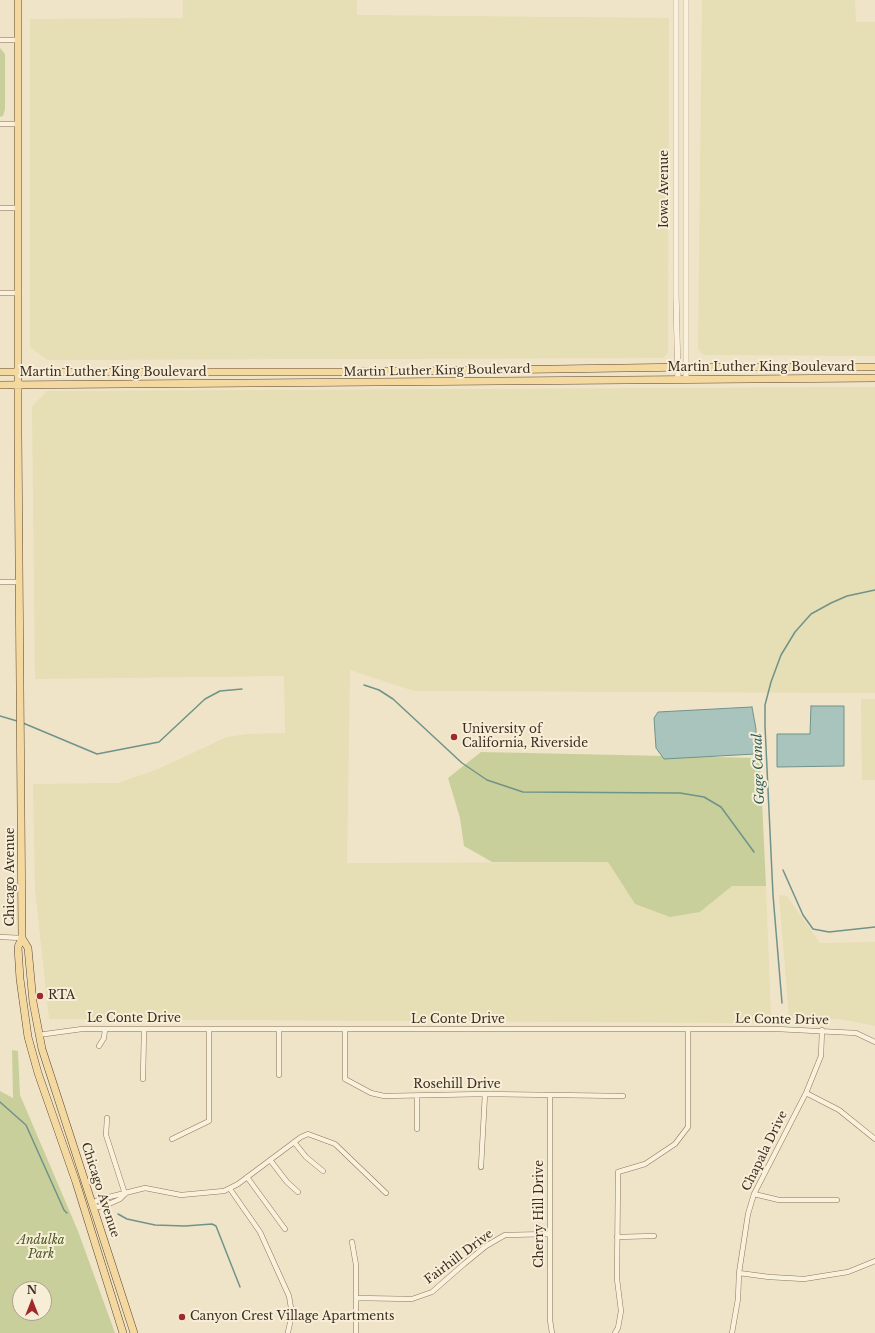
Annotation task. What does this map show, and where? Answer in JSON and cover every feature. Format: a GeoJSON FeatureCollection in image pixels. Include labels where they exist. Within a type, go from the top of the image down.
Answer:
{"type":"FeatureCollection","features":[{"type":"Feature","properties":{"kind":"main road","name":"Chicago Avenue"},"geometry":{"type":"LineString","coordinates":[[18,0],[22,938],[18,947],[22,994],[32,1052],[123,1333]]}},
{"type":"Feature","properties":{"kind":"main road","name":"Martin Luther King Boulevard"},"geometry":{"type":"LineString","coordinates":[[0,372],[351,372],[686,367],[875,367]]}},
{"type":"Feature","properties":{"kind":"main road","name":"Martin Luther King Boulevard"},"geometry":{"type":"LineString","coordinates":[[0,385],[875,378]]}},
{"type":"Feature","properties":{"kind":"main road","name":"Chicago Avenue"},"geometry":{"type":"LineString","coordinates":[[22,938],[28,948],[30,979],[38,1035],[48,1070],[134,1333]]}},
{"type":"Feature","properties":{"kind":"main road"},"geometry":{"type":"LineString","coordinates":[[22,994],[26,998],[31,1029],[38,1035],[32,1052]]}},
{"type":"Feature","properties":{"kind":"street","name":"Iowa Avenue"},"geometry":{"type":"LineString","coordinates":[[676,0],[678,379]]}},
{"type":"Feature","properties":{"kind":"street","name":"Iowa Avenue"},"geometry":{"type":"LineString","coordinates":[[686,0],[686,379]]}},
{"type":"Feature","properties":{"kind":"street"},"geometry":{"type":"LineString","coordinates":[[0,40],[18,40]]}},
{"type":"Feature","properties":{"kind":"street"},"geometry":{"type":"LineString","coordinates":[[0,124],[18,124]]}},
{"type":"Feature","properties":{"kind":"street"},"geometry":{"type":"LineString","coordinates":[[0,208],[18,208]]}},
{"type":"Feature","properties":{"kind":"street"},"geometry":{"type":"LineString","coordinates":[[0,293],[19,293]]}},
{"type":"Feature","properties":{"kind":"street"},"geometry":{"type":"LineString","coordinates":[[0,582],[20,582]]}},
{"type":"Feature","properties":{"kind":"street"},"geometry":{"type":"LineString","coordinates":[[0,937],[22,938]]}},
{"type":"Feature","properties":{"kind":"street"},"geometry":{"type":"LineString","coordinates":[[99,1046],[104,1038],[105,1029]]}},
{"type":"Feature","properties":{"kind":"street","name":"Le Conte Drive"},"geometry":{"type":"LineString","coordinates":[[38,1035],[67,1030],[105,1029],[822,1030],[856,1032],[875,1042]]}},
{"type":"Feature","properties":{"kind":"street"},"geometry":{"type":"LineString","coordinates":[[143,1079],[144,1029]]}},
{"type":"Feature","properties":{"kind":"street"},"geometry":{"type":"LineString","coordinates":[[172,1139],[209,1121],[209,1029]]}},
{"type":"Feature","properties":{"kind":"street"},"geometry":{"type":"LineString","coordinates":[[279,1030],[279,1075]]}},
{"type":"Feature","properties":{"kind":"street","name":"Rosehill Drive"},"geometry":{"type":"LineString","coordinates":[[345,1030],[345,1079],[371,1093],[417,1096],[485,1094],[622,1096]]}},
{"type":"Feature","properties":{"kind":"street"},"geometry":{"type":"LineString","coordinates":[[615,1333],[618,1328],[620,1311],[617,1279],[618,1172],[645,1164],[675,1144],[688,1127],[688,1030]]}},
{"type":"Feature","properties":{"kind":"street","name":"Chapala Drive"},"geometry":{"type":"LineString","coordinates":[[732,1333],[738,1299],[739,1273],[748,1214],[754,1194],[806,1093],[821,1056],[822,1030]]}},
{"type":"Feature","properties":{"kind":"street"},"geometry":{"type":"LineString","coordinates":[[806,1093],[839,1110],[875,1139]]}},
{"type":"Feature","properties":{"kind":"street"},"geometry":{"type":"LineString","coordinates":[[481,1167],[485,1094]]}},
{"type":"Feature","properties":{"kind":"street"},"geometry":{"type":"LineString","coordinates":[[417,1096],[417,1129]]}},
{"type":"Feature","properties":{"kind":"street","name":"Cherry Hill Drive"},"geometry":{"type":"LineString","coordinates":[[550,1096],[550,1320],[552,1333]]}},
{"type":"Feature","properties":{"kind":"street"},"geometry":{"type":"LineString","coordinates":[[107,1118],[106,1135],[125,1194]]}},
{"type":"Feature","properties":{"kind":"street"},"geometry":{"type":"LineString","coordinates":[[93,1205],[98,1207],[111,1203],[120,1199],[125,1194],[145,1188],[181,1196],[230,1189],[301,1136],[308,1134],[335,1144],[386,1193]]}},
{"type":"Feature","properties":{"kind":"street"},"geometry":{"type":"LineString","coordinates":[[294,1142],[306,1157],[323,1171]]}},
{"type":"Feature","properties":{"kind":"street"},"geometry":{"type":"LineString","coordinates":[[270,1160],[287,1182],[298,1192]]}},
{"type":"Feature","properties":{"kind":"street"},"geometry":{"type":"LineString","coordinates":[[247,1177],[285,1229]]}},
{"type":"Feature","properties":{"kind":"street"},"geometry":{"type":"LineString","coordinates":[[230,1189],[250,1216],[262,1237],[289,1296],[292,1314],[288,1332]]}},
{"type":"Feature","properties":{"kind":"street"},"geometry":{"type":"LineString","coordinates":[[754,1194],[779,1200],[838,1200]]}},
{"type":"Feature","properties":{"kind":"street","name":"Fairhill Drive"},"geometry":{"type":"LineString","coordinates":[[356,1298],[412,1299],[432,1292],[486,1246],[505,1235],[550,1234]]}},
{"type":"Feature","properties":{"kind":"street"},"geometry":{"type":"LineString","coordinates":[[617,1237],[654,1236]]}},
{"type":"Feature","properties":{"kind":"street"},"geometry":{"type":"LineString","coordinates":[[352,1242],[356,1265],[356,1333]]}},
{"type":"Feature","properties":{"kind":"street"},"geometry":{"type":"LineString","coordinates":[[739,1273],[769,1277],[804,1279],[848,1272],[875,1260]]}},
{"type":"Feature","properties":{"kind":"shaded area"},"geometry":{"type":"Polygon","coordinates":[[[183,0],[357,0],[357,15],[669,18],[668,353],[663,358],[47,360],[30,347],[30,19],[183,18],[183,0]]]}},
{"type":"Feature","properties":{"kind":"shaded area"},"geometry":{"type":"Polygon","coordinates":[[[702,0],[855,0],[856,22],[875,22],[875,356],[704,355],[698,350],[702,0]]]}},
{"type":"Feature","properties":{"kind":"shaded area","name":"University of California, Riverside"},"geometry":{"type":"Polygon","coordinates":[[[875,387],[875,693],[414,691],[350,670],[347,863],[608,862],[635,904],[700,912],[732,886],[766,886],[771,1017],[755,1023],[49,1019],[35,889],[33,784],[118,783],[158,769],[227,737],[248,734],[285,733],[284,676],[35,679],[32,406],[47,391],[875,387]]]}},
{"type":"Feature","properties":{"kind":"shaded area"},"geometry":{"type":"Polygon","coordinates":[[[861,699],[875,699],[875,780],[862,780],[861,699]]]}},
{"type":"Feature","properties":{"kind":"shaded area"},"geometry":{"type":"Polygon","coordinates":[[[779,895],[787,896],[820,943],[875,942],[875,1026],[839,1019],[789,1018],[779,895]]]}},
{"type":"Feature","properties":{"kind":"green space"},"geometry":{"type":"Polygon","coordinates":[[[0,48],[5,54],[5,109],[3,116],[0,117],[0,48]]]}},
{"type":"Feature","properties":{"kind":"green space"},"geometry":{"type":"Polygon","coordinates":[[[481,752],[760,758],[766,886],[732,886],[700,912],[670,917],[635,904],[608,862],[492,862],[464,846],[460,818],[448,778],[481,752]]]}},
{"type":"Feature","properties":{"kind":"green space","name":"Andulka Park"},"geometry":{"type":"Polygon","coordinates":[[[12,1050],[18,1051],[20,1095],[78,1231],[115,1333],[0,1333],[0,1091],[13,1098],[12,1050]]]}},
{"type":"Feature","properties":{"kind":"water"},"geometry":{"type":"Polygon","coordinates":[[[811,706],[844,706],[844,766],[777,767],[777,734],[810,734],[811,706]]]}},
{"type":"Feature","properties":{"kind":"water"},"geometry":{"type":"Polygon","coordinates":[[[752,707],[756,729],[755,754],[664,759],[656,748],[654,718],[658,712],[752,707]]]}},
{"type":"Feature","properties":{"kind":"waterway","name":"Gage Canal"},"geometry":{"type":"LineString","coordinates":[[782,1003],[773,895],[765,705],[771,682],[781,655],[795,632],[811,614],[847,596],[875,590]]}},
{"type":"Feature","properties":{"kind":"waterway"},"geometry":{"type":"LineString","coordinates":[[364,685],[379,690],[393,699],[462,763],[487,780],[523,792],[680,793],[704,797],[721,807],[754,852]]}},
{"type":"Feature","properties":{"kind":"waterway"},"geometry":{"type":"LineString","coordinates":[[23,723],[97,754],[159,742],[205,699],[220,691],[242,689]]}},
{"type":"Feature","properties":{"kind":"waterway"},"geometry":{"type":"LineString","coordinates":[[0,716],[17,721]]}},
{"type":"Feature","properties":{"kind":"waterway"},"geometry":{"type":"LineString","coordinates":[[783,870],[803,915],[813,929],[829,932],[875,927]]}},
{"type":"Feature","properties":{"kind":"waterway"},"geometry":{"type":"LineString","coordinates":[[0,1102],[26,1125],[64,1210],[67,1213]]}},
{"type":"Feature","properties":{"kind":"waterway"},"geometry":{"type":"LineString","coordinates":[[118,1214],[127,1219],[155,1225],[185,1226],[212,1224],[216,1226],[240,1287]]}},
{"type":"Feature","properties":{"kind":"place","name":"University of California, Riverside"},"geometry":{"type":"Point","coordinates":[454,737]}},
{"type":"Feature","properties":{"kind":"place","name":"RTA"},"geometry":{"type":"Point","coordinates":[40,996]}},
{"type":"Feature","properties":{"kind":"place","name":"Canyon Crest Village Apartments"},"geometry":{"type":"Point","coordinates":[182,1317]}}]}
